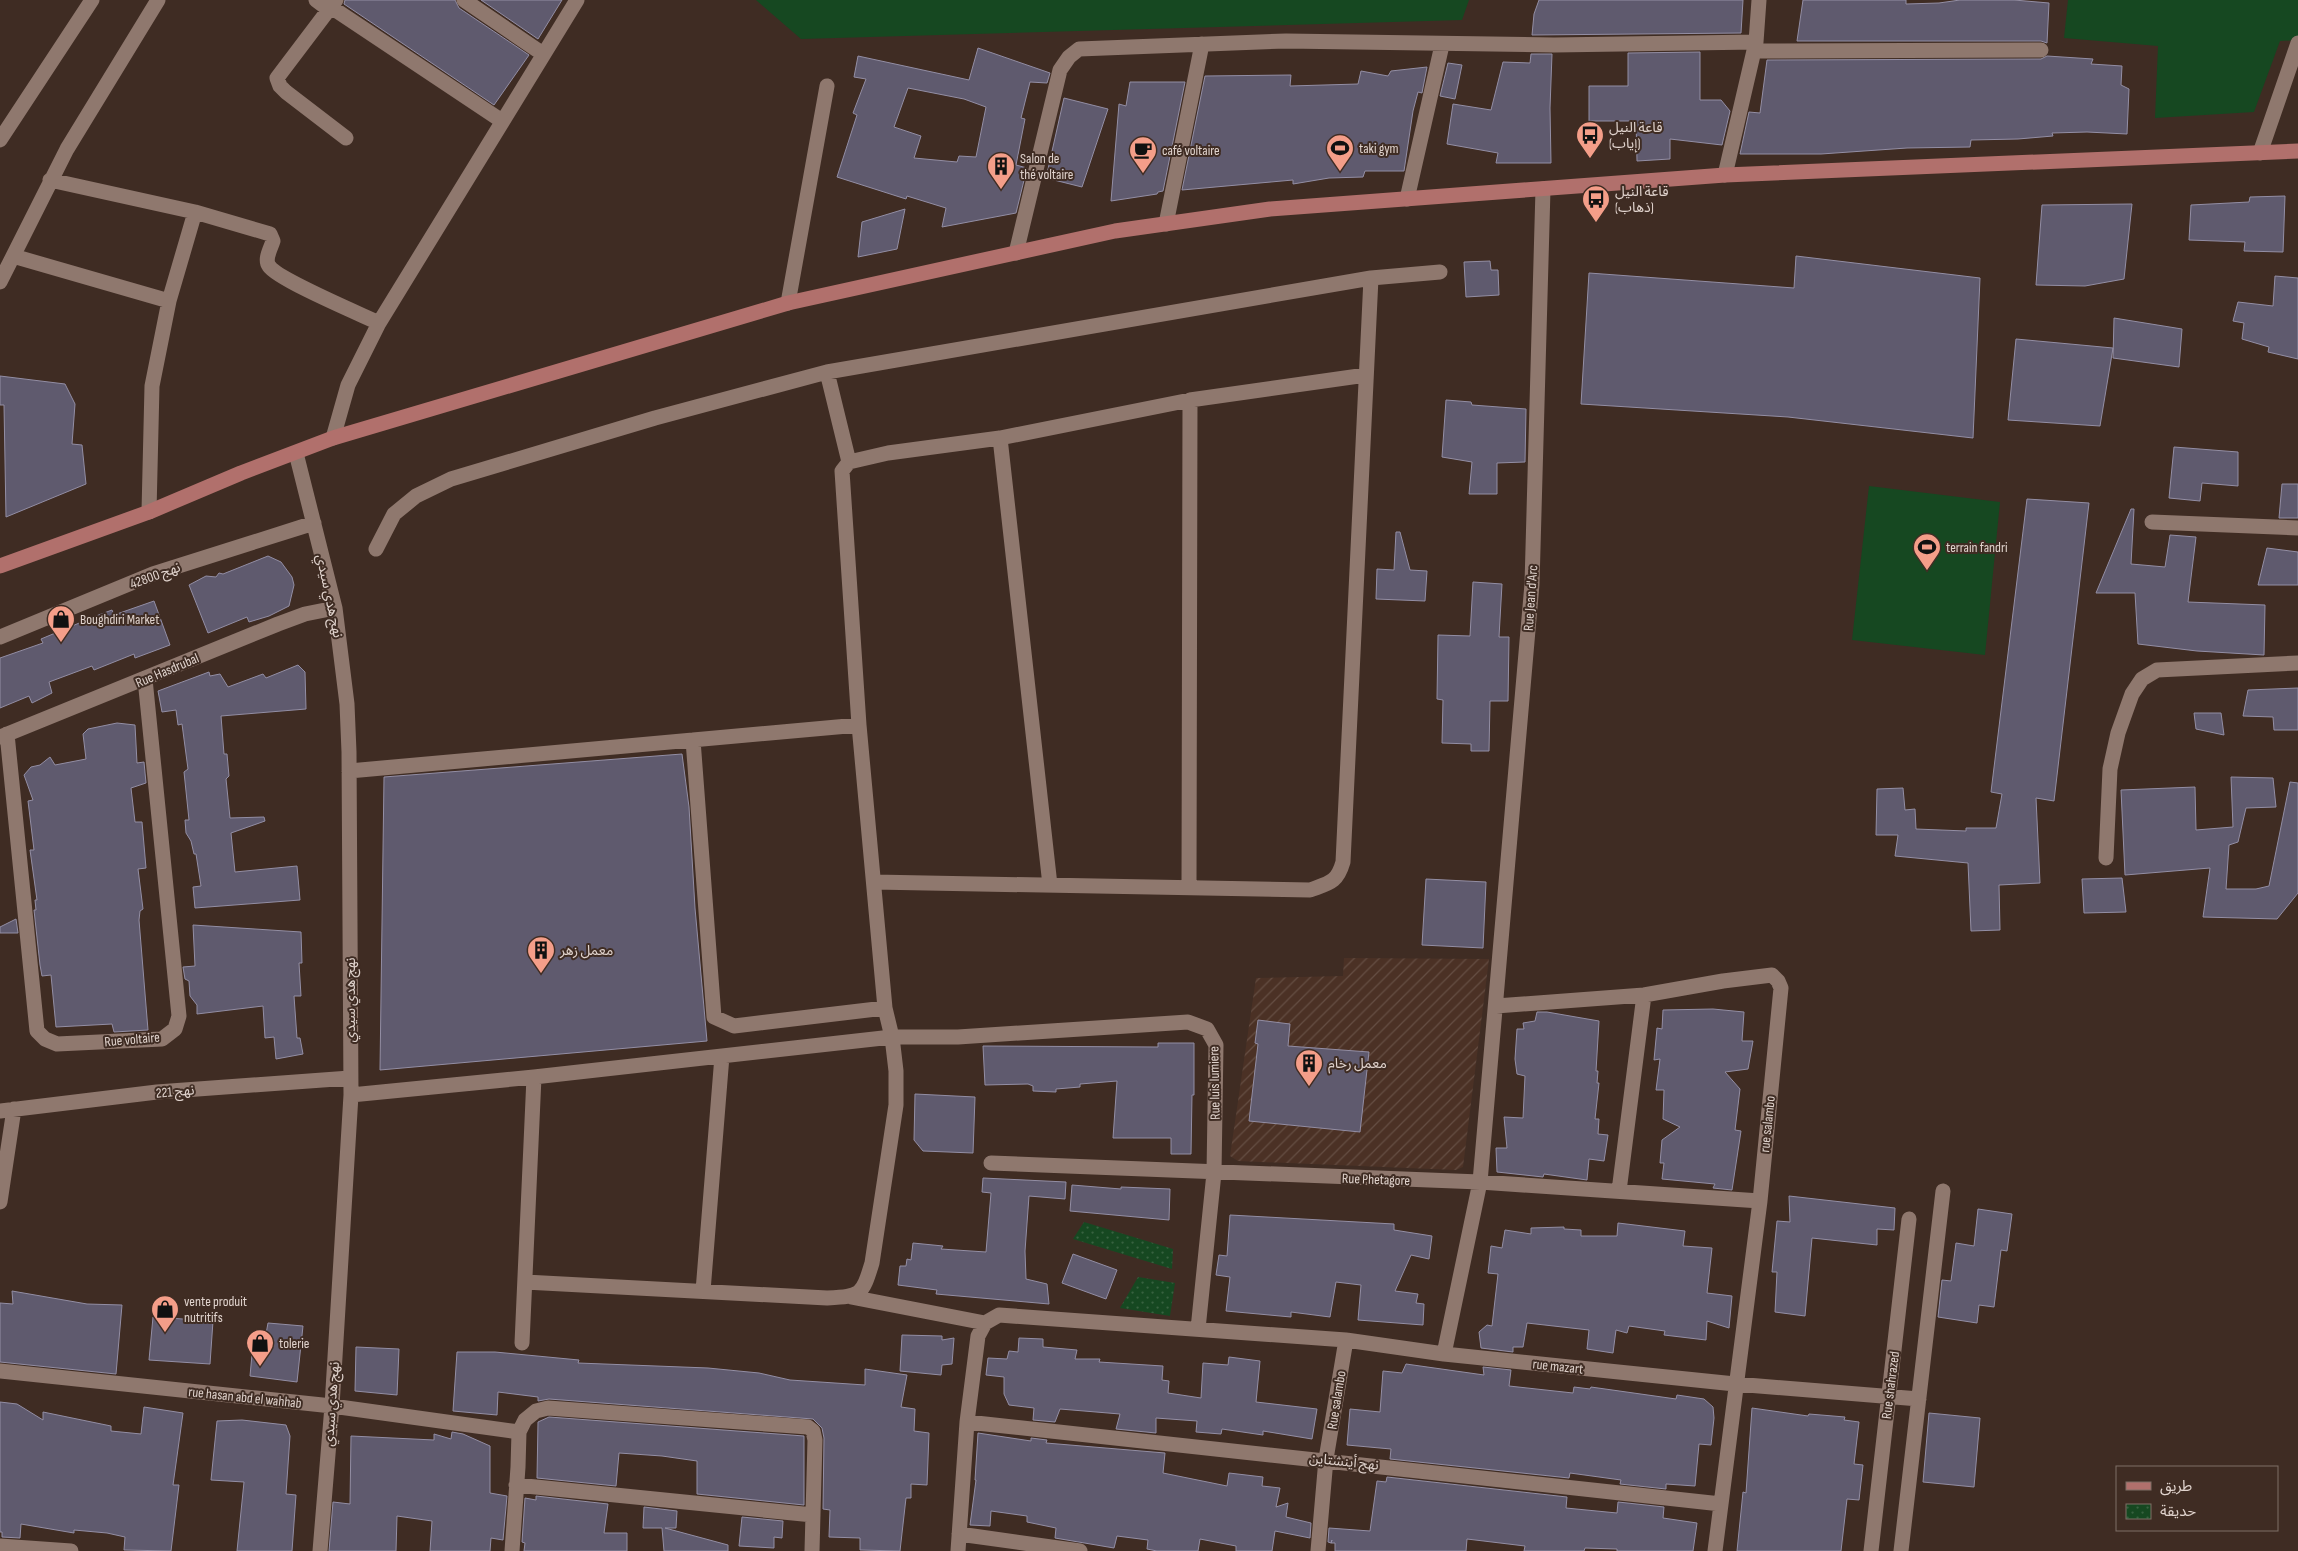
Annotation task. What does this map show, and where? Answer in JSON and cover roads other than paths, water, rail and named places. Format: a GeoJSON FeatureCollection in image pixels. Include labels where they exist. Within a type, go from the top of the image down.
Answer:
{"type":"FeatureCollection","features":[{"type":"Feature","properties":{"kind":"main road"},"geometry":{"type":"LineString","coordinates":[[0,566],[149,512],[241,473],[333,438],[788,303],[1115,231],[1270,209],[1725,175],[2298,151]]}},
{"type":"Feature","properties":{"kind":"street"},"geometry":{"type":"LineString","coordinates":[[0,140],[92,0]]}},
{"type":"Feature","properties":{"kind":"street"},"geometry":{"type":"LineString","coordinates":[[0,282],[50,180],[102,89],[158,0]]}},
{"type":"Feature","properties":{"kind":"street"},"geometry":{"type":"LineString","coordinates":[[316,0],[332,5],[502,121]]}},
{"type":"Feature","properties":{"kind":"street"},"geometry":{"type":"LineString","coordinates":[[464,0],[543,54]]}},
{"type":"Feature","properties":{"kind":"street"},"geometry":{"type":"LineString","coordinates":[[333,438],[348,385],[379,322],[577,0]]}},
{"type":"Feature","properties":{"kind":"street"},"geometry":{"type":"LineString","coordinates":[[1725,175],[1755,46],[1759,0]]}},
{"type":"Feature","properties":{"kind":"street"},"geometry":{"type":"LineString","coordinates":[[332,5],[277,78],[280,86],[286,92],[346,138]]}},
{"type":"Feature","properties":{"kind":"street"},"geometry":{"type":"LineString","coordinates":[[1016,253],[1060,70],[1069,56],[1079,49],[1286,41],[2041,50]]}},
{"type":"Feature","properties":{"kind":"street"},"geometry":{"type":"LineString","coordinates":[[2260,153],[2298,43]]}},
{"type":"Feature","properties":{"kind":"street"},"geometry":{"type":"LineString","coordinates":[[1166,224],[1202,44]]}},
{"type":"Feature","properties":{"kind":"street"},"geometry":{"type":"LineString","coordinates":[[1407,199],[1442,44]]}},
{"type":"Feature","properties":{"kind":"street"},"geometry":{"type":"LineString","coordinates":[[788,303],[827,86]]}},
{"type":"Feature","properties":{"kind":"street"},"geometry":{"type":"LineString","coordinates":[[50,180],[195,212],[270,234],[273,241],[267,260],[270,268],[293,283],[379,322]]}},
{"type":"Feature","properties":{"kind":"street","name":"Rue Jean d'Arc"},"geometry":{"type":"LineString","coordinates":[[1444,1354],[1480,1182],[1532,584],[1543,189]]}},
{"type":"Feature","properties":{"kind":"street"},"geometry":{"type":"LineString","coordinates":[[149,512],[152,386],[169,301],[195,212]]}},
{"type":"Feature","properties":{"kind":"street"},"geometry":{"type":"LineString","coordinates":[[13,256],[169,301]]}},
{"type":"Feature","properties":{"kind":"street"},"geometry":{"type":"LineString","coordinates":[[376,549],[394,514],[416,496],[451,479],[655,418],[826,372],[1371,278],[1440,272]]}},
{"type":"Feature","properties":{"kind":"street"},"geometry":{"type":"LineString","coordinates":[[874,882],[1310,890],[1332,882],[1340,874],[1343,862],[1371,278]]}},
{"type":"Feature","properties":{"kind":"street"},"geometry":{"type":"LineString","coordinates":[[826,372],[849,462]]}},
{"type":"Feature","properties":{"kind":"street"},"geometry":{"type":"LineString","coordinates":[[851,1297],[865,1287],[872,1263],[896,1105],[896,1072],[886,1008],[859,725],[842,471],[849,462],[888,452],[1000,438],[1190,400],[1366,374]]}},
{"type":"Feature","properties":{"kind":"street"},"geometry":{"type":"LineString","coordinates":[[1189,888],[1190,400]]}},
{"type":"Feature","properties":{"kind":"street"},"geometry":{"type":"LineString","coordinates":[[1000,438],[1050,886]]}},
{"type":"Feature","properties":{"kind":"street","name":"نهج هدي سيدي"},"geometry":{"type":"LineString","coordinates":[[296,453],[335,608],[347,704],[349,771],[351,1095],[332,1406],[320,1551]]}},
{"type":"Feature","properties":{"kind":"street"},"geometry":{"type":"LineString","coordinates":[[2152,522],[2298,528]]}},
{"type":"Feature","properties":{"kind":"street","name":"نهج 42800"},"geometry":{"type":"LineString","coordinates":[[0,636],[153,574],[314,523]]}},
{"type":"Feature","properties":{"kind":"street","name":"Rue Hasdrubal"},"geometry":{"type":"LineString","coordinates":[[4,736],[278,624],[305,614],[335,608]]}},
{"type":"Feature","properties":{"kind":"street"},"geometry":{"type":"LineString","coordinates":[[2106,858],[2110,769],[2118,734],[2132,694],[2142,679],[2157,670],[2298,663]]}},
{"type":"Feature","properties":{"kind":"street","name":"Rue voltaire"},"geometry":{"type":"LineString","coordinates":[[4,736],[37,1031],[45,1039],[57,1044],[162,1039],[174,1029],[179,1016],[145,679]]}},
{"type":"Feature","properties":{"kind":"street"},"geometry":{"type":"LineString","coordinates":[[349,771],[859,725]]}},
{"type":"Feature","properties":{"kind":"street"},"geometry":{"type":"LineString","coordinates":[[693,740],[714,1017],[734,1026],[886,1008]]}},
{"type":"Feature","properties":{"kind":"street","name":"rue salambo"},"geometry":{"type":"LineString","coordinates":[[1496,1006],[1644,995],[1723,981],[1772,975],[1778,981],[1781,988],[1760,1201],[1714,1551]]}},
{"type":"Feature","properties":{"kind":"street"},"geometry":{"type":"LineString","coordinates":[[1620,1191],[1644,995]]}},
{"type":"Feature","properties":{"kind":"street","name":"Rue luis lumiere"},"geometry":{"type":"LineString","coordinates":[[351,1095],[534,1077],[892,1037],[958,1037],[1188,1022],[1207,1029],[1216,1045],[1214,1173],[1198,1330]]}},
{"type":"Feature","properties":{"kind":"street"},"geometry":{"type":"LineString","coordinates":[[703,1291],[722,1056]]}},
{"type":"Feature","properties":{"kind":"street"},"geometry":{"type":"LineString","coordinates":[[522,1343],[534,1077]]}},
{"type":"Feature","properties":{"kind":"street","name":"نهج 221"},"geometry":{"type":"LineString","coordinates":[[7,1110],[157,1092],[350,1078]]}},
{"type":"Feature","properties":{"kind":"street"},"geometry":{"type":"LineString","coordinates":[[0,1202],[7,1110]]}},
{"type":"Feature","properties":{"kind":"street","name":"Rue Phetagore"},"geometry":{"type":"LineString","coordinates":[[991,1163],[1480,1182],[1760,1201]]}},
{"type":"Feature","properties":{"kind":"street"},"geometry":{"type":"LineString","coordinates":[[1902,1551],[1943,1191]]}},
{"type":"Feature","properties":{"kind":"street","name":"Rue shahrazed"},"geometry":{"type":"LineString","coordinates":[[1871,1551],[1909,1220]]}},
{"type":"Feature","properties":{"kind":"street"},"geometry":{"type":"LineString","coordinates":[[525,1282],[827,1298],[851,1297],[985,1323],[978,1336],[967,1422],[958,1551]]}},
{"type":"Feature","properties":{"kind":"street","name":"rue mazart"},"geometry":{"type":"LineString","coordinates":[[985,1323],[998,1315],[1346,1340],[1444,1354],[1735,1384],[1919,1400]]}},
{"type":"Feature","properties":{"kind":"street","name":"Rue salambo"},"geometry":{"type":"LineString","coordinates":[[1318,1551],[1326,1459],[1346,1340]]}},
{"type":"Feature","properties":{"kind":"street","name":"rue hasan abd el wahhab"},"geometry":{"type":"LineString","coordinates":[[0,1371],[332,1406],[519,1432]]}},
{"type":"Feature","properties":{"kind":"street"},"geometry":{"type":"LineString","coordinates":[[512,1551],[519,1432],[525,1420],[536,1411],[548,1408],[808,1427],[813,1432],[815,1440],[812,1551]]}},
{"type":"Feature","properties":{"kind":"street","name":"نهج أينشتاين"},"geometry":{"type":"LineString","coordinates":[[967,1422],[1326,1459],[1721,1504]]}},
{"type":"Feature","properties":{"kind":"street"},"geometry":{"type":"LineString","coordinates":[[516,1485],[813,1515]]}},
{"type":"Feature","properties":{"kind":"street"},"geometry":{"type":"LineString","coordinates":[[959,1534],[1080,1551]]}},
{"type":"Feature","properties":{"kind":"street"},"geometry":{"type":"LineString","coordinates":[[0,1546],[71,1551]]}},
{"type":"Feature","properties":{"kind":"place","name":"قاعة النيل (إياب)"},"geometry":{"type":"Point","coordinates":[1590,159]}},
{"type":"Feature","properties":{"kind":"place","name":"taki gym"},"geometry":{"type":"Point","coordinates":[1340,172]}},
{"type":"Feature","properties":{"kind":"place","name":"café voltaire"},"geometry":{"type":"Point","coordinates":[1143,174]}},
{"type":"Feature","properties":{"kind":"place","name":"Salon de thé voltaire"},"geometry":{"type":"Point","coordinates":[1001,190]}},
{"type":"Feature","properties":{"kind":"place","name":"قاعة النيل (ذهاب)"},"geometry":{"type":"Point","coordinates":[1596,223]}},
{"type":"Feature","properties":{"kind":"place","name":"terrain fandri"},"geometry":{"type":"Point","coordinates":[1927,571]}},
{"type":"Feature","properties":{"kind":"place","name":"Boughdiri Market"},"geometry":{"type":"Point","coordinates":[61,643]}},
{"type":"Feature","properties":{"kind":"place","name":"معمل زهر"},"geometry":{"type":"Point","coordinates":[541,974]}},
{"type":"Feature","properties":{"kind":"place","name":"معمل رخام"},"geometry":{"type":"Point","coordinates":[1309,1087]}},
{"type":"Feature","properties":{"kind":"place","name":"vente produit nutritifs"},"geometry":{"type":"Point","coordinates":[165,1333]}},
{"type":"Feature","properties":{"kind":"place","name":"tolerie"},"geometry":{"type":"Point","coordinates":[260,1367]}}]}
